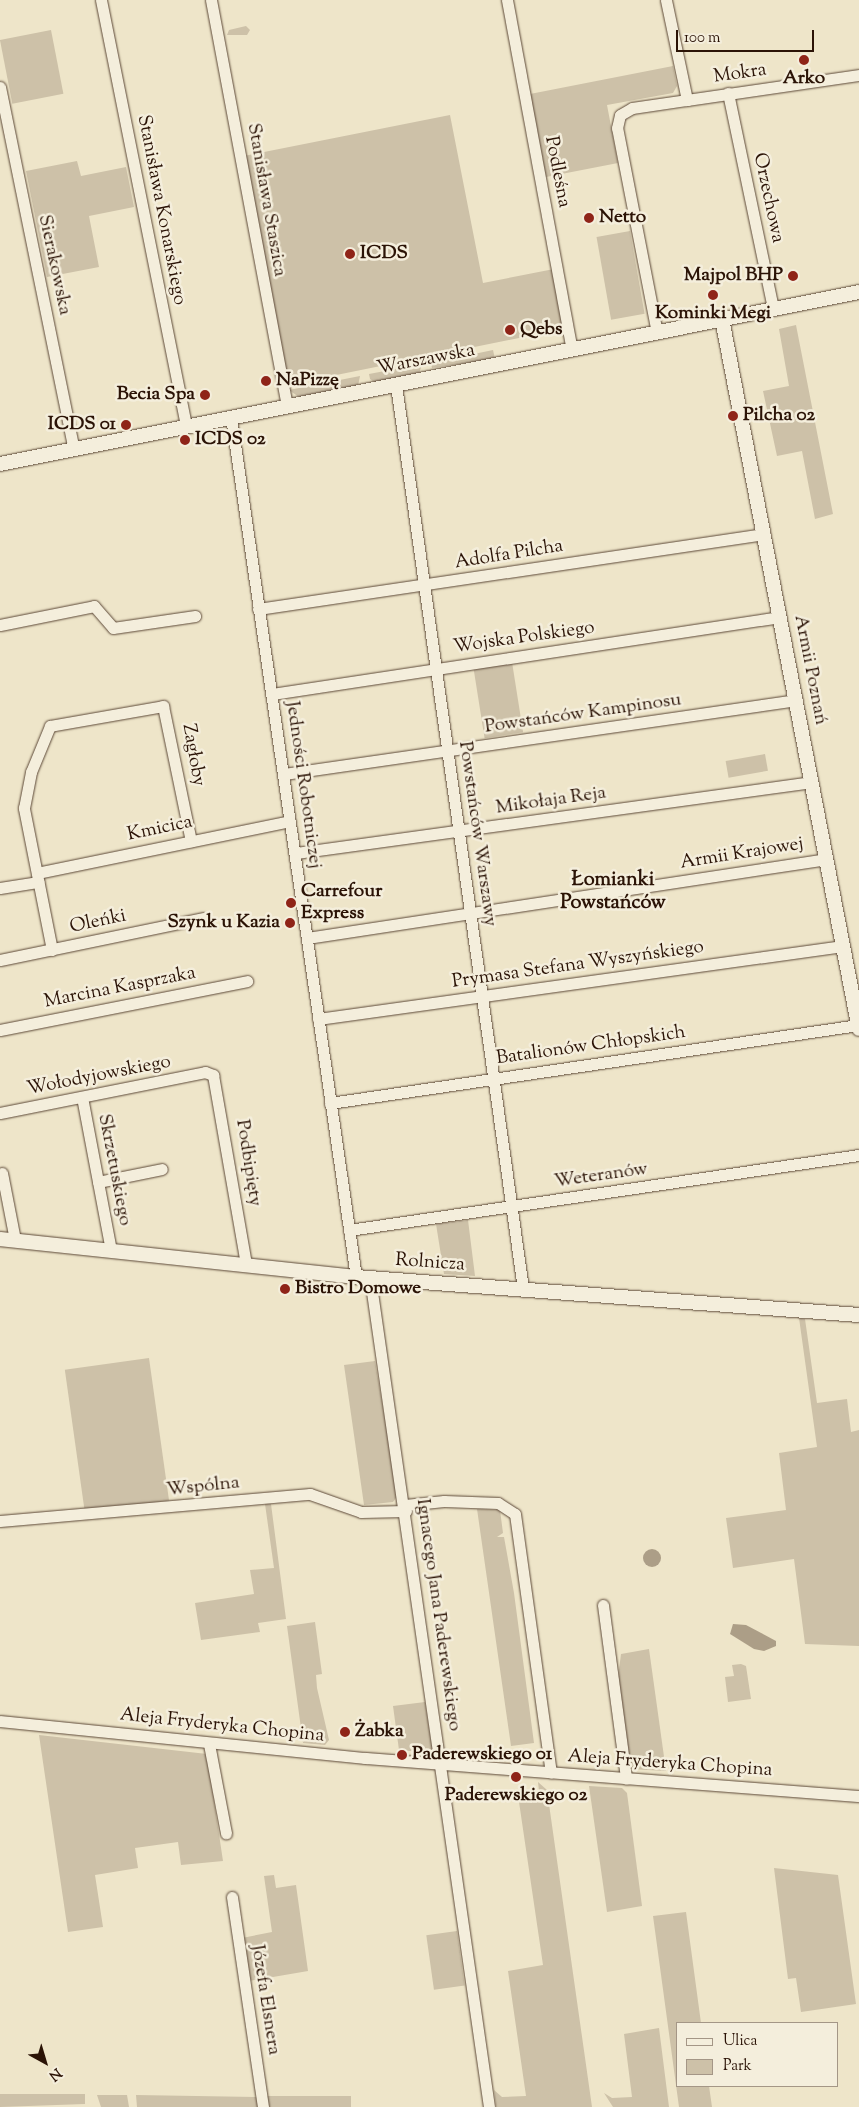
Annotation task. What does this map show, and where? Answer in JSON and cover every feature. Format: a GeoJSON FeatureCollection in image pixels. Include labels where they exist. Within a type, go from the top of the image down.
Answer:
{"type":"FeatureCollection","features":[{"type":"Feature","properties":{"kind":"street","name":"Stanisława Konarskiego"},"geometry":{"type":"LineString","coordinates":[[101,0],[186,427]]}},
{"type":"Feature","properties":{"kind":"street","name":"Stanisława Staszica"},"geometry":{"type":"LineString","coordinates":[[211,0],[287,406]]}},
{"type":"Feature","properties":{"kind":"street","name":"Podleśna"},"geometry":{"type":"LineString","coordinates":[[507,0],[572,350]]}},
{"type":"Feature","properties":{"kind":"street"},"geometry":{"type":"LineString","coordinates":[[666,0],[687,100]]}},
{"type":"Feature","properties":{"kind":"street","name":"Mokra"},"geometry":{"type":"LineString","coordinates":[[657,333],[618,122],[632,108],[859,75]]}},
{"type":"Feature","properties":{"kind":"street","name":"Sierakowska"},"geometry":{"type":"LineString","coordinates":[[0,87],[4,134],[74,450]]}},
{"type":"Feature","properties":{"kind":"street","name":"Orzechowa"},"geometry":{"type":"LineString","coordinates":[[728,93],[773,309]]}},
{"type":"Feature","properties":{"kind":"street","name":"Warszawska"},"geometry":{"type":"LineString","coordinates":[[0,464],[859,292]]}},
{"type":"Feature","properties":{"kind":"street","name":"Armii Poznań"},"geometry":{"type":"LineString","coordinates":[[722,319],[859,1027]]}},
{"type":"Feature","properties":{"kind":"street","name":"Powstańców Warszawy"},"geometry":{"type":"LineString","coordinates":[[396,385],[523,1289]]}},
{"type":"Feature","properties":{"kind":"street","name":"Jedności Robotniczej"},"geometry":{"type":"LineString","coordinates":[[231,417],[258,609],[296,853],[318,1019],[356,1276]]}},
{"type":"Feature","properties":{"kind":"street","name":"Adolfa Pilcha"},"geometry":{"type":"LineString","coordinates":[[258,609],[764,534]]}},
{"type":"Feature","properties":{"kind":"street"},"geometry":{"type":"LineString","coordinates":[[0,625],[94,606],[113,628],[195,616]]}},
{"type":"Feature","properties":{"kind":"street","name":"Wojska Polskiego"},"geometry":{"type":"LineString","coordinates":[[272,694],[780,617]]}},
{"type":"Feature","properties":{"kind":"street","name":"Powstańców Kampinosu"},"geometry":{"type":"LineString","coordinates":[[284,774],[448,752],[797,700]]}},
{"type":"Feature","properties":{"kind":"street","name":"Zagłoby"},"geometry":{"type":"LineString","coordinates":[[38,877],[24,808],[47,728],[163,706],[191,840]]}},
{"type":"Feature","properties":{"kind":"street","name":"Mikołaja Reja"},"geometry":{"type":"LineString","coordinates":[[296,853],[812,782]]}},
{"type":"Feature","properties":{"kind":"street","name":"Kmicica"},"geometry":{"type":"LineString","coordinates":[[38,877],[191,840],[290,821]]}},
{"type":"Feature","properties":{"kind":"street","name":"Armii Krajowej"},"geometry":{"type":"LineString","coordinates":[[307,938],[827,859]]}},
{"type":"Feature","properties":{"kind":"street"},"geometry":{"type":"LineString","coordinates":[[0,888],[38,877],[52,950]]}},
{"type":"Feature","properties":{"kind":"street","name":"Oleńki"},"geometry":{"type":"LineString","coordinates":[[0,960],[203,918]]}},
{"type":"Feature","properties":{"kind":"street","name":"Prymasa Stefana Wyszyńskiego"},"geometry":{"type":"LineString","coordinates":[[318,1019],[843,946]]}},
{"type":"Feature","properties":{"kind":"street","name":"Marcina Kasprzaka"},"geometry":{"type":"LineString","coordinates":[[0,1030],[247,981]]}},
{"type":"Feature","properties":{"kind":"street","name":"Batalionów Chłopskich"},"geometry":{"type":"LineString","coordinates":[[330,1103],[859,1027]]}},
{"type":"Feature","properties":{"kind":"street","name":"Wołodyjowskiego"},"geometry":{"type":"LineString","coordinates":[[0,1114],[206,1072]]}},
{"type":"Feature","properties":{"kind":"street","name":"Podbipięty"},"geometry":{"type":"LineString","coordinates":[[206,1072],[215,1077],[218,1088],[246,1265]]}},
{"type":"Feature","properties":{"kind":"street","name":"Skrzetuskiego"},"geometry":{"type":"LineString","coordinates":[[82,1097],[111,1251]]}},
{"type":"Feature","properties":{"kind":"street","name":"Weteranów"},"geometry":{"type":"LineString","coordinates":[[349,1230],[859,1155]]}},
{"type":"Feature","properties":{"kind":"street"},"geometry":{"type":"LineString","coordinates":[[98,1182],[162,1169]]}},
{"type":"Feature","properties":{"kind":"street"},"geometry":{"type":"LineString","coordinates":[[2,1173],[14,1240]]}},
{"type":"Feature","properties":{"kind":"street","name":"Rolnicza"},"geometry":{"type":"LineString","coordinates":[[0,1239],[370,1278],[859,1315]]}},
{"type":"Feature","properties":{"kind":"street","name":"Ignacego Jana Paderewskiego"},"geometry":{"type":"LineString","coordinates":[[370,1278],[405,1508],[490,2107]]}},
{"type":"Feature","properties":{"kind":"street","name":"Wspólna"},"geometry":{"type":"LineString","coordinates":[[0,1521],[310,1494],[361,1512],[405,1508],[437,1501],[498,1503],[515,1514],[551,1773]]}},
{"type":"Feature","properties":{"kind":"street"},"geometry":{"type":"LineString","coordinates":[[603,1605],[626,1778]]}},
{"type":"Feature","properties":{"kind":"street","name":"Aleja Fryderyka Chopina"},"geometry":{"type":"LineString","coordinates":[[0,1721],[209,1744],[551,1773],[859,1796]]}},
{"type":"Feature","properties":{"kind":"street"},"geometry":{"type":"LineString","coordinates":[[209,1744],[226,1834]]}},
{"type":"Feature","properties":{"kind":"street","name":"Józefa Elsnera"},"geometry":{"type":"LineString","coordinates":[[232,1898],[263,2107]]}},
{"type":"Feature","properties":{"kind":"green space"},"geometry":{"type":"Polygon","coordinates":[[[246,26],[250,30],[247,35],[227,35],[229,30],[246,26]]]}},
{"type":"Feature","properties":{"kind":"green space"},"geometry":{"type":"Polygon","coordinates":[[[51,30],[63,94],[12,104],[0,40],[51,30]]]}},
{"type":"Feature","properties":{"kind":"green space"},"geometry":{"type":"Polygon","coordinates":[[[673,66],[677,86],[673,93],[607,105],[618,163],[546,177],[530,94],[673,66]]]}},
{"type":"Feature","properties":{"kind":"green space"},"geometry":{"type":"Polygon","coordinates":[[[450,115],[483,283],[554,269],[563,329],[287,385],[244,156],[450,115]]]}},
{"type":"Feature","properties":{"kind":"green space"},"geometry":{"type":"Polygon","coordinates":[[[77,161],[81,176],[126,167],[134,207],[89,216],[99,267],[47,277],[26,171],[77,161]]]}},
{"type":"Feature","properties":{"kind":"green space"},"geometry":{"type":"Polygon","coordinates":[[[630,231],[645,314],[611,320],[597,237],[630,231]]]}},
{"type":"Feature","properties":{"kind":"green space"},"geometry":{"type":"Polygon","coordinates":[[[796,325],[833,514],[815,519],[802,451],[777,456],[763,391],[789,386],[779,329],[796,325]]]}},
{"type":"Feature","properties":{"kind":"green space"},"geometry":{"type":"Polygon","coordinates":[[[493,350],[495,359],[432,368],[431,363],[493,350]]]}},
{"type":"Feature","properties":{"kind":"green space"},"geometry":{"type":"Polygon","coordinates":[[[422,364],[419,374],[376,383],[370,379],[369,374],[422,364]]]}},
{"type":"Feature","properties":{"kind":"green space"},"geometry":{"type":"Polygon","coordinates":[[[360,376],[358,386],[299,397],[289,390],[360,376]]]}},
{"type":"Feature","properties":{"kind":"green space"},"geometry":{"type":"Polygon","coordinates":[[[512,662],[523,732],[485,738],[473,668],[512,662]]]}},
{"type":"Feature","properties":{"kind":"green space"},"geometry":{"type":"Polygon","coordinates":[[[765,754],[768,771],[729,778],[726,761],[765,754]]]}},
{"type":"Feature","properties":{"kind":"green space"},"geometry":{"type":"Polygon","coordinates":[[[468,1220],[475,1276],[444,1274],[436,1224],[468,1220]]]}},
{"type":"Feature","properties":{"kind":"green space"},"geometry":{"type":"Polygon","coordinates":[[[799,1318],[805,1319],[817,1403],[847,1399],[851,1432],[859,1430],[859,1646],[805,1644],[794,1559],[733,1568],[726,1518],[786,1510],[779,1453],[817,1447],[799,1318]]]}},
{"type":"Feature","properties":{"kind":"green space"},"geometry":{"type":"Polygon","coordinates":[[[149,1358],[169,1501],[85,1512],[65,1370],[149,1358]]]}},
{"type":"Feature","properties":{"kind":"green space"},"geometry":{"type":"Polygon","coordinates":[[[375,1361],[398,1495],[393,1502],[364,1505],[344,1365],[375,1361]]]}},
{"type":"Feature","properties":{"kind":"green space"},"geometry":{"type":"Polygon","coordinates":[[[265,1504],[271,1504],[286,1619],[258,1623],[260,1632],[201,1640],[195,1603],[254,1594],[250,1570],[274,1568],[265,1504]]]}},
{"type":"Feature","properties":{"kind":"green space"},"geometry":{"type":"Polygon","coordinates":[[[477,1509],[500,1510],[503,1533],[497,1537],[504,1537],[514,1593],[534,1743],[511,1746],[477,1509]]]}},
{"type":"Feature","properties":{"kind":"green space"},"geometry":{"type":"Polygon","coordinates":[[[315,1622],[322,1674],[316,1675],[317,1688],[329,1740],[325,1745],[303,1743],[287,1626],[315,1622]]]}},
{"type":"Feature","properties":{"kind":"green space"},"geometry":{"type":"Polygon","coordinates":[[[649,1649],[666,1771],[629,1769],[617,1685],[621,1654],[649,1649]]]}},
{"type":"Feature","properties":{"kind":"green space"},"geometry":{"type":"Polygon","coordinates":[[[741,1664],[746,1666],[751,1699],[728,1702],[725,1677],[734,1676],[732,1665],[741,1664]]]}},
{"type":"Feature","properties":{"kind":"green space"},"geometry":{"type":"Polygon","coordinates":[[[425,1702],[433,1753],[399,1750],[393,1706],[425,1702]]]}},
{"type":"Feature","properties":{"kind":"green space"},"geometry":{"type":"Polygon","coordinates":[[[39,1735],[207,1754],[223,1861],[181,1865],[178,1842],[135,1848],[138,1868],[95,1875],[103,1927],[68,1932],[39,1735]]]}},
{"type":"Feature","properties":{"kind":"green space"},"geometry":{"type":"Polygon","coordinates":[[[538,1782],[547,1790],[592,2107],[496,2107],[494,2090],[502,2097],[526,2096],[508,1971],[543,1965],[519,1802],[540,1800],[538,1782]]]}},
{"type":"Feature","properties":{"kind":"green space"},"geometry":{"type":"Polygon","coordinates":[[[589,1786],[622,1788],[627,1793],[642,1906],[607,1912],[589,1786]]]}},
{"type":"Feature","properties":{"kind":"green space"},"geometry":{"type":"Polygon","coordinates":[[[774,1868],[838,1875],[856,2004],[801,2012],[796,1978],[788,1979],[774,1868]]]}},
{"type":"Feature","properties":{"kind":"green space"},"geometry":{"type":"Polygon","coordinates":[[[274,1875],[276,1888],[296,1885],[308,1971],[249,1981],[242,1938],[272,1932],[264,1876],[274,1875]]]}},
{"type":"Feature","properties":{"kind":"green space"},"geometry":{"type":"Polygon","coordinates":[[[686,1912],[701,2022],[676,2022],[676,2085],[653,1916],[686,1912]]]}},
{"type":"Feature","properties":{"kind":"green space"},"geometry":{"type":"Polygon","coordinates":[[[457,1931],[465,1985],[434,1990],[426,1935],[457,1931]]]}},
{"type":"Feature","properties":{"kind":"green space"},"geometry":{"type":"Polygon","coordinates":[[[659,2028],[669,2107],[613,2107],[604,2093],[612,2098],[632,2097],[624,2034],[659,2028]]]}},
{"type":"Feature","properties":{"kind":"green space"},"geometry":{"type":"Polygon","coordinates":[[[676,2087],[709,2087],[712,2107],[679,2107],[676,2087]]]}},
{"type":"Feature","properties":{"kind":"green space"},"geometry":{"type":"Polygon","coordinates":[[[0,2094],[85,2094],[85,2104],[0,2107],[0,2094]]]}},
{"type":"Feature","properties":{"kind":"green space"},"geometry":{"type":"Polygon","coordinates":[[[97,2095],[127,2095],[129,2107],[101,2107],[97,2095]]]}},
{"type":"Feature","properties":{"kind":"green space"},"geometry":{"type":"Polygon","coordinates":[[[136,2095],[258,2097],[258,2107],[137,2107],[136,2095]]]}},
{"type":"Feature","properties":{"kind":"green space"},"geometry":{"type":"Polygon","coordinates":[[[266,2096],[351,2096],[351,2107],[266,2107],[266,2096]]]}},
{"type":"Feature","properties":{"kind":"shaded area"},"geometry":{"type":"Polygon","coordinates":[[[648,1549],[656,1549],[661,1554],[659,1565],[648,1567],[643,1562],[643,1554],[648,1549]]]}},
{"type":"Feature","properties":{"kind":"shaded area"},"geometry":{"type":"Polygon","coordinates":[[[733,1624],[746,1625],[776,1641],[776,1646],[764,1651],[754,1649],[730,1634],[733,1624]]]}},
{"type":"Feature","properties":{"kind":"place","name":"Arko"},"geometry":{"type":"Point","coordinates":[804,60]}},
{"type":"Feature","properties":{"kind":"place","name":"Netto"},"geometry":{"type":"Point","coordinates":[589,218]}},
{"type":"Feature","properties":{"kind":"place","name":"ICDS"},"geometry":{"type":"Point","coordinates":[350,254]}},
{"type":"Feature","properties":{"kind":"place","name":"Majpol BHP"},"geometry":{"type":"Point","coordinates":[793,276]}},
{"type":"Feature","properties":{"kind":"place","name":"Kominki Megi"},"geometry":{"type":"Point","coordinates":[713,295]}},
{"type":"Feature","properties":{"kind":"place","name":"Qebs"},"geometry":{"type":"Point","coordinates":[510,330]}},
{"type":"Feature","properties":{"kind":"place","name":"NaPizzę"},"geometry":{"type":"Point","coordinates":[266,381]}},
{"type":"Feature","properties":{"kind":"place","name":"Becia Spa"},"geometry":{"type":"Point","coordinates":[205,395]}},
{"type":"Feature","properties":{"kind":"place","name":"Pilcha 02"},"geometry":{"type":"Point","coordinates":[733,416]}},
{"type":"Feature","properties":{"kind":"place","name":"ICDS 01"},"geometry":{"type":"Point","coordinates":[126,425]}},
{"type":"Feature","properties":{"kind":"place","name":"ICDS 02"},"geometry":{"type":"Point","coordinates":[185,440]}},
{"type":"Feature","properties":{"kind":"place","name":"Carrefour Express"},"geometry":{"type":"Point","coordinates":[291,903]}},
{"type":"Feature","properties":{"kind":"place","name":"Szynk u Kazia"},"geometry":{"type":"Point","coordinates":[290,923]}},
{"type":"Feature","properties":{"kind":"place","name":"Bistro Domowe"},"geometry":{"type":"Point","coordinates":[285,1289]}},
{"type":"Feature","properties":{"kind":"place","name":"Żabka"},"geometry":{"type":"Point","coordinates":[345,1732]}},
{"type":"Feature","properties":{"kind":"place","name":"Paderewskiego 01"},"geometry":{"type":"Point","coordinates":[402,1755]}},
{"type":"Feature","properties":{"kind":"place","name":"Paderewskiego 02"},"geometry":{"type":"Point","coordinates":[516,1777]}},
{"type":"Feature","properties":{"kind":"district","name":"Łomianki Powstańców"},"geometry":{"type":"Point","coordinates":[613,892]}}]}
